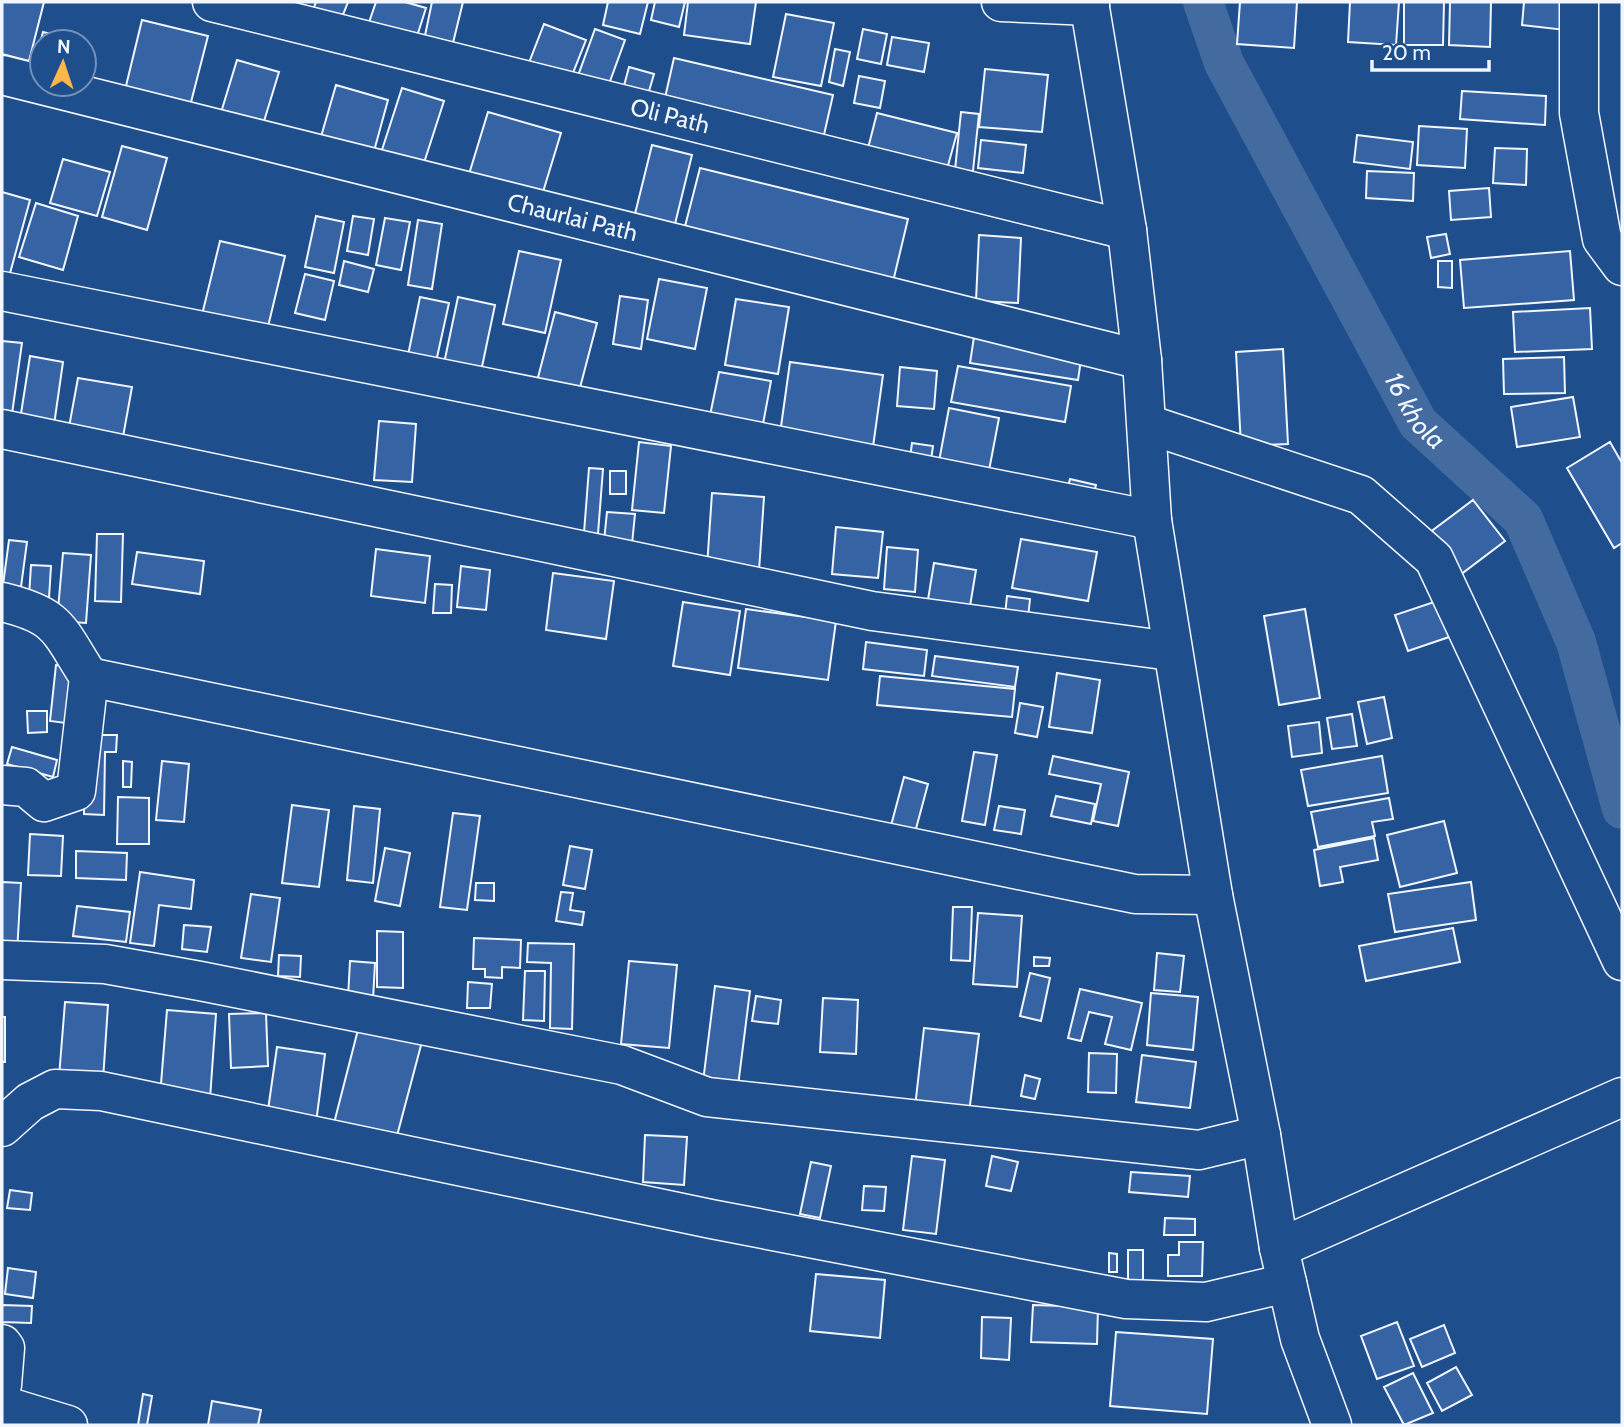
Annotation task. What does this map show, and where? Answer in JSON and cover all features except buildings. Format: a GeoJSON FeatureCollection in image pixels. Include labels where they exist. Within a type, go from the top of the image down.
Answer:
{"type":"FeatureCollection","features":[{"type":"Feature","properties":{"kind":"street","name":"Oli Path"},"geometry":{"type":"LineString","coordinates":[[212,2],[1127,230]]}},
{"type":"Feature","properties":{"kind":"street"},"geometry":{"type":"LineString","coordinates":[[1001,2],[1089,4],[1127,230],[1142,360],[1152,520],[1171,651],[1213,895],[1261,1135],[1283,1266],[1300,1339],[1332,1425]]}},
{"type":"Feature","properties":{"kind":"street"},"geometry":{"type":"LineString","coordinates":[[1579,2],[1579,113],[1602,239],[1622,266]]}},
{"type":"Feature","properties":{"kind":"street","name":"Chaurlai Path"},"geometry":{"type":"LineString","coordinates":[[2,75],[1142,360]]}},
{"type":"Feature","properties":{"kind":"street"},"geometry":{"type":"LineString","coordinates":[[2,291],[1152,520]]}},
{"type":"Feature","properties":{"kind":"street"},"geometry":{"type":"LineString","coordinates":[[1147,424],[1361,495],[1434,559],[1622,961]]}},
{"type":"Feature","properties":{"kind":"street"},"geometry":{"type":"LineString","coordinates":[[2,429],[872,611],[1171,651]]}},
{"type":"Feature","properties":{"kind":"street"},"geometry":{"type":"LineString","coordinates":[[2,602],[33,610],[50,618],[89,677],[76,791],[44,802],[26,787],[2,785]]}},
{"type":"Feature","properties":{"kind":"street"},"geometry":{"type":"LineString","coordinates":[[89,677],[1135,894],[1213,895]]}},
{"type":"Feature","properties":{"kind":"street"},"geometry":{"type":"LineString","coordinates":[[2,960],[105,964],[200,981],[622,1065],[707,1097],[1199,1150],[1261,1135]]}},
{"type":"Feature","properties":{"kind":"street"},"geometry":{"type":"LineString","coordinates":[[2,1127],[30,1102],[55,1089],[101,1091],[711,1219],[1126,1299],[1206,1302],[1622,1097]]}},
{"type":"Feature","properties":{"kind":"street"},"geometry":{"type":"LineString","coordinates":[[2,1345],[5,1348],[2,1385]]}},
{"type":"Feature","properties":{"kind":"street"},"geometry":{"type":"LineString","coordinates":[[2,1405],[68,1425]]}},
{"type":"Feature","properties":{"kind":"waterway","name":"16 khola"},"geometry":{"type":"LineString","coordinates":[[1203,2],[1224,63],[1418,423],[1523,519],[1576,642],[1622,809]]}}]}
